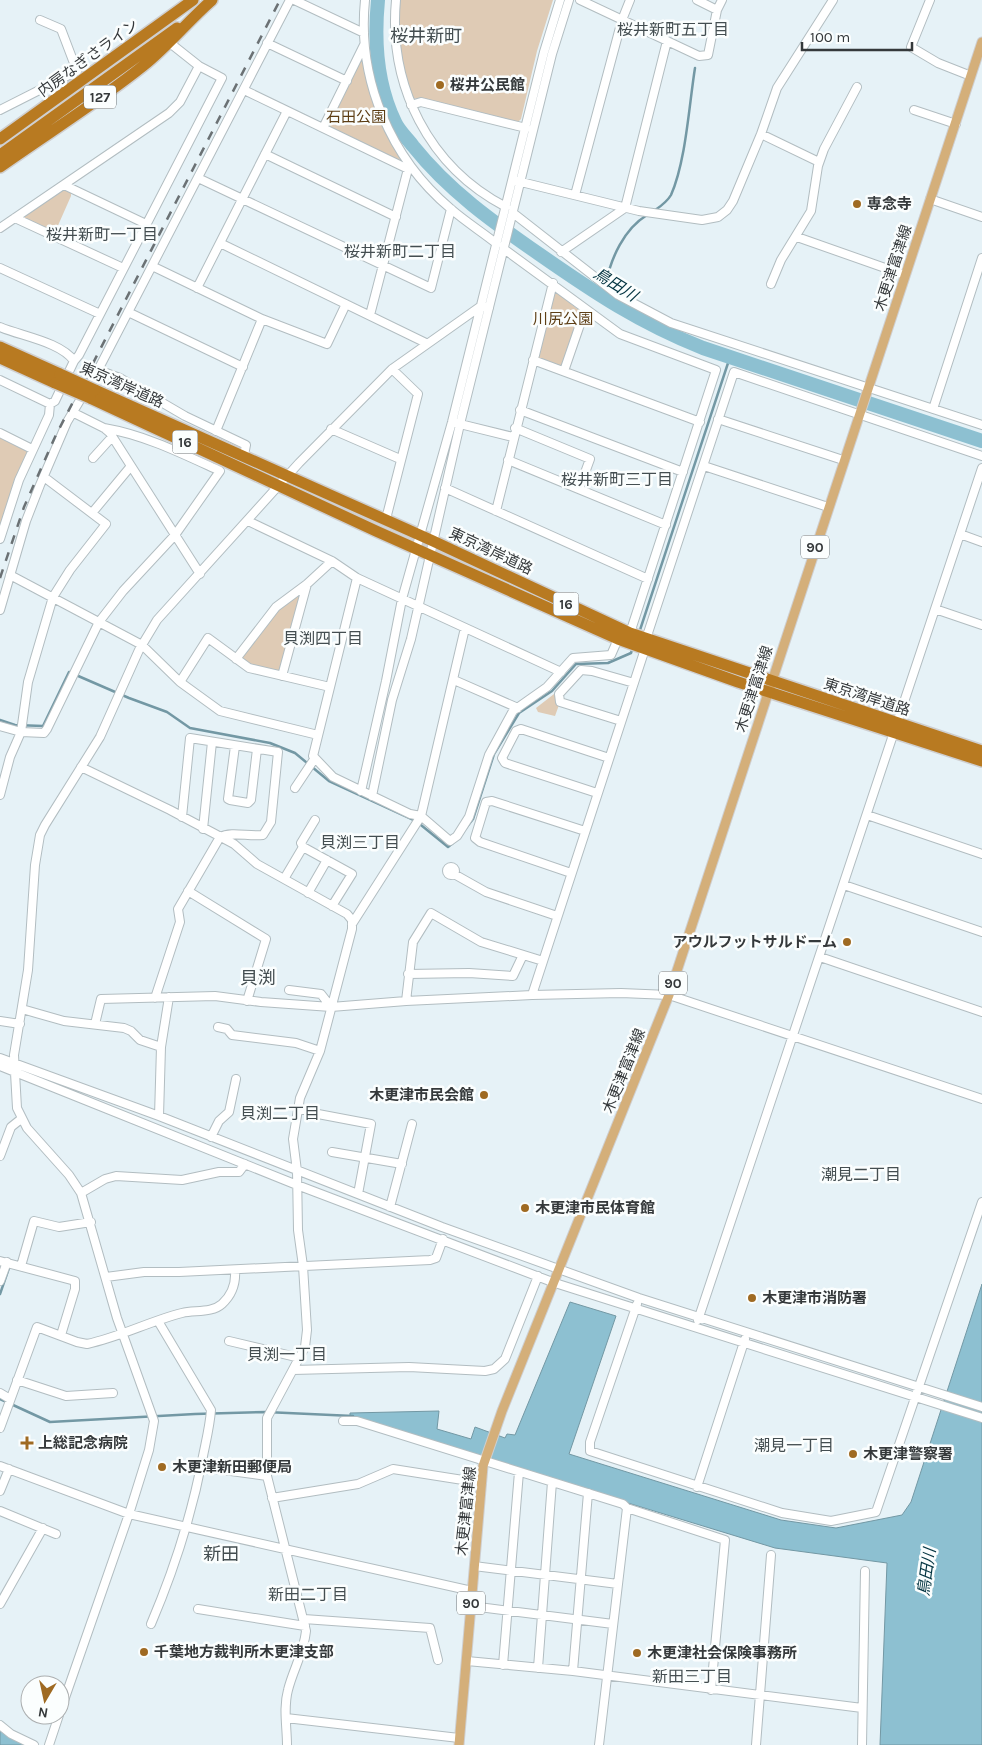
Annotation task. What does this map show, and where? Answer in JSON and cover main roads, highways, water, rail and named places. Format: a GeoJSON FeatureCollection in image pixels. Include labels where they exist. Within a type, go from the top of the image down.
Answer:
{"type":"FeatureCollection","features":[{"type":"Feature","properties":{"kind":"highway","name":"内房なぎさライン"},"geometry":{"type":"LineString","coordinates":[[0,139],[193,0]]}},
{"type":"Feature","properties":{"kind":"highway","name":"127"},"geometry":{"type":"LineString","coordinates":[[0,155],[192,17],[212,0]]}},
{"type":"Feature","properties":{"kind":"highway","name":"127"},"geometry":{"type":"LineString","coordinates":[[0,167],[142,66],[170,43],[192,17]]}},
{"type":"Feature","properties":{"kind":"highway","name":"東京湾岸道路"},"geometry":{"type":"LineString","coordinates":[[0,347],[58,378],[279,486],[618,639],[646,644],[896,727],[982,751]]}},
{"type":"Feature","properties":{"kind":"highway","name":"東京湾岸道路"},"geometry":{"type":"LineString","coordinates":[[0,358],[58,378]]}},
{"type":"Feature","properties":{"kind":"highway","name":"東京湾岸道路"},"geometry":{"type":"LineString","coordinates":[[93,394],[244,455],[630,633],[646,644]]}},
{"type":"Feature","properties":{"kind":"highway","name":"東京湾岸道路"},"geometry":{"type":"LineString","coordinates":[[896,727],[982,761]]}},
{"type":"Feature","properties":{"kind":"main road","name":"木更津富津線"},"geometry":{"type":"LineString","coordinates":[[459,1742],[484,1461],[669,995],[843,460],[982,42]]}},
{"type":"Feature","properties":{"kind":"water"},"geometry":{"type":"Polygon","coordinates":[[[982,1284],[982,1745],[880,1745],[887,1563],[775,1548],[350,1418],[350,1413],[439,1411],[437,1429],[471,1439],[475,1427],[505,1438],[507,1434],[515,1435],[570,1302],[616,1316],[569,1454],[781,1520],[836,1528],[902,1515],[911,1502],[982,1284]]]}},
{"type":"Feature","properties":{"kind":"water"},"geometry":{"type":"Polygon","coordinates":[[[0,1730],[25,1745],[0,1745],[0,1730]]]}},
{"type":"Feature","properties":{"kind":"waterway","name":"鳥田川"},"geometry":{"type":"LineString","coordinates":[[378,0],[376,31],[378,62],[384,93],[397,125],[441,177],[472,205],[505,230],[599,294],[638,318],[680,338],[703,348],[982,441]]}},
{"type":"Feature","properties":{"kind":"waterway"},"geometry":{"type":"LineString","coordinates":[[654,211],[664,204],[671,195],[676,181],[684,150],[695,68]]}},
{"type":"Feature","properties":{"kind":"waterway"},"geometry":{"type":"LineString","coordinates":[[606,283],[615,254],[625,236],[647,215]]}},
{"type":"Feature","properties":{"kind":"waterway"},"geometry":{"type":"LineString","coordinates":[[603,299],[605,289]]}},
{"type":"Feature","properties":{"kind":"waterway"},"geometry":{"type":"LineString","coordinates":[[639,633],[730,357]]}},
{"type":"Feature","properties":{"kind":"waterway"},"geometry":{"type":"LineString","coordinates":[[466,828],[473,819],[494,754],[519,713],[552,691],[576,664],[608,663],[631,653],[633,647]]}},
{"type":"Feature","properties":{"kind":"waterway"},"geometry":{"type":"LineString","coordinates":[[0,720],[15,725],[43,726],[69,672],[167,712],[190,728],[270,743],[295,753],[329,781],[416,821],[448,847],[453,843]]}},
{"type":"Feature","properties":{"kind":"waterway"},"geometry":{"type":"LineString","coordinates":[[0,1294],[9,1268]]}},
{"type":"Feature","properties":{"kind":"waterway"},"geometry":{"type":"LineString","coordinates":[[0,1399],[50,1422],[266,1412],[353,1416]]}},
{"type":"Feature","properties":{"kind":"railway"},"geometry":{"type":"LineString","coordinates":[[0,578],[24,507],[55,437],[280,0]]}},
{"type":"Feature","properties":{"kind":"place","name":"桜井公民館"},"geometry":{"type":"Point","coordinates":[440,85]}},
{"type":"Feature","properties":{"kind":"place","name":"専念寺"},"geometry":{"type":"Point","coordinates":[857,204]}},
{"type":"Feature","properties":{"kind":"place","name":"アウルフットサルドーム"},"geometry":{"type":"Point","coordinates":[847,942]}},
{"type":"Feature","properties":{"kind":"place","name":"木更津市民会館"},"geometry":{"type":"Point","coordinates":[484,1095]}},
{"type":"Feature","properties":{"kind":"place","name":"木更津市民体育館"},"geometry":{"type":"Point","coordinates":[525,1208]}},
{"type":"Feature","properties":{"kind":"place","name":"木更津市消防署"},"geometry":{"type":"Point","coordinates":[752,1298]}},
{"type":"Feature","properties":{"kind":"place","name":"上総記念病院"},"geometry":{"type":"Point","coordinates":[27,1443]}},
{"type":"Feature","properties":{"kind":"place","name":"木更津警察署"},"geometry":{"type":"Point","coordinates":[853,1454]}},
{"type":"Feature","properties":{"kind":"place","name":"木更津新田郵便局"},"geometry":{"type":"Point","coordinates":[162,1467]}},
{"type":"Feature","properties":{"kind":"place","name":"千葉地方裁判所木更津支部"},"geometry":{"type":"Point","coordinates":[144,1652]}},
{"type":"Feature","properties":{"kind":"place","name":"木更津社会保険事務所"},"geometry":{"type":"Point","coordinates":[637,1653]}},
{"type":"Feature","properties":{"kind":"district","name":"桜井新町五丁目"},"geometry":{"type":"Point","coordinates":[673,29]}},
{"type":"Feature","properties":{"kind":"district","name":"桜井新町"},"geometry":{"type":"Point","coordinates":[426,36]}},
{"type":"Feature","properties":{"kind":"district","name":"桜井新町一丁目"},"geometry":{"type":"Point","coordinates":[102,234]}},
{"type":"Feature","properties":{"kind":"district","name":"桜井新町二丁目"},"geometry":{"type":"Point","coordinates":[400,251]}},
{"type":"Feature","properties":{"kind":"district","name":"桜井新町三丁目"},"geometry":{"type":"Point","coordinates":[617,479]}},
{"type":"Feature","properties":{"kind":"district","name":"貝渕四丁目"},"geometry":{"type":"Point","coordinates":[323,638]}},
{"type":"Feature","properties":{"kind":"district","name":"貝渕三丁目"},"geometry":{"type":"Point","coordinates":[360,842]}},
{"type":"Feature","properties":{"kind":"district","name":"貝渕"},"geometry":{"type":"Point","coordinates":[258,978]}},
{"type":"Feature","properties":{"kind":"district","name":"貝渕二丁目"},"geometry":{"type":"Point","coordinates":[280,1113]}},
{"type":"Feature","properties":{"kind":"district","name":"潮見二丁目"},"geometry":{"type":"Point","coordinates":[861,1174]}},
{"type":"Feature","properties":{"kind":"district","name":"貝渕一丁目"},"geometry":{"type":"Point","coordinates":[287,1354]}},
{"type":"Feature","properties":{"kind":"district","name":"潮見一丁目"},"geometry":{"type":"Point","coordinates":[794,1445]}},
{"type":"Feature","properties":{"kind":"district","name":"新田"},"geometry":{"type":"Point","coordinates":[221,1554]}},
{"type":"Feature","properties":{"kind":"district","name":"新田二丁目"},"geometry":{"type":"Point","coordinates":[308,1594]}},
{"type":"Feature","properties":{"kind":"district","name":"新田三丁目"},"geometry":{"type":"Point","coordinates":[692,1676]}},
{"type":"Feature","properties":{"kind":"park label","name":"石田公園"},"geometry":{"type":"Point","coordinates":[356,117]}},
{"type":"Feature","properties":{"kind":"park label","name":"川尻公園"},"geometry":{"type":"Point","coordinates":[563,319]}}]}
